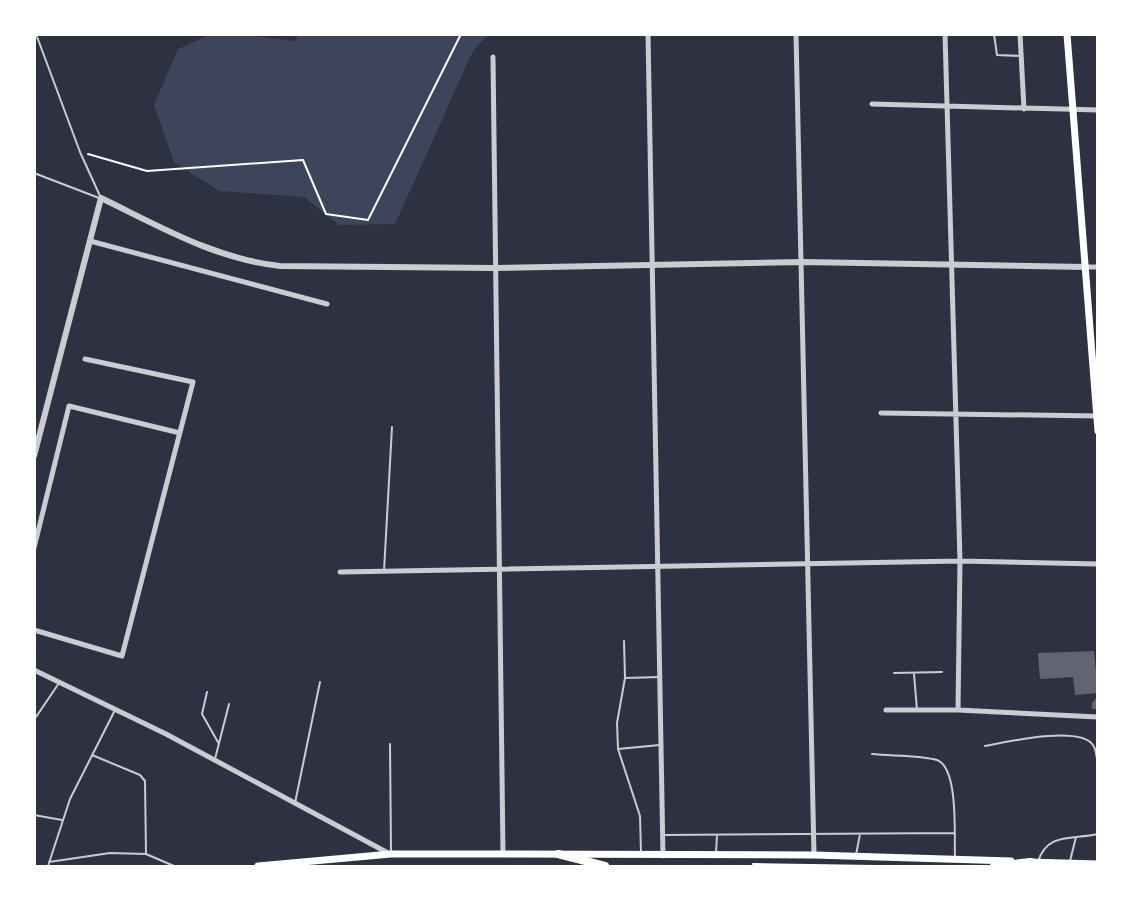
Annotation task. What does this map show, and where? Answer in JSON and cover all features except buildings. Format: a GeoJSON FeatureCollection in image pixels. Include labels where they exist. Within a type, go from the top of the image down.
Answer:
{"type":"FeatureCollection","features":[{"type":"Feature","properties":{"kind":"highway"},"geometry":{"type":"LineString","coordinates":[[558,854],[605,867]]}},
{"type":"Feature","properties":{"kind":"highway"},"geometry":{"type":"LineString","coordinates":[[994,867],[1034,862]]}},
{"type":"Feature","properties":{"kind":"main road"},"geometry":{"type":"LineString","coordinates":[[1067,34],[1098,431]]}},
{"type":"Feature","properties":{"kind":"main road"},"geometry":{"type":"LineString","coordinates":[[258,867],[391,854],[814,855],[1098,864]]}},
{"type":"Feature","properties":{"kind":"street"},"geometry":{"type":"LineString","coordinates":[[648,34],[663,856]]}},
{"type":"Feature","properties":{"kind":"street"},"geometry":{"type":"LineString","coordinates":[[796,34],[803,262],[806,564],[814,855]]}},
{"type":"Feature","properties":{"kind":"street"},"geometry":{"type":"LineString","coordinates":[[945,34],[960,561],[958,710]]}},
{"type":"Feature","properties":{"kind":"street"},"geometry":{"type":"LineString","coordinates":[[1020,34],[1024,109]]}},
{"type":"Feature","properties":{"kind":"street"},"geometry":{"type":"LineString","coordinates":[[493,57],[503,854]]}},
{"type":"Feature","properties":{"kind":"street"},"geometry":{"type":"LineString","coordinates":[[872,104],[1098,110]]}},
{"type":"Feature","properties":{"kind":"street"},"geometry":{"type":"LineString","coordinates":[[34,456],[101,198],[218,254],[251,263],[280,267],[494,268],[803,262],[1098,267]]}},
{"type":"Feature","properties":{"kind":"street"},"geometry":{"type":"LineString","coordinates":[[90,241],[327,304]]}},
{"type":"Feature","properties":{"kind":"street"},"geometry":{"type":"LineString","coordinates":[[34,630],[122,656],[193,382],[85,359]]}},
{"type":"Feature","properties":{"kind":"street"},"geometry":{"type":"LineString","coordinates":[[34,548],[69,406],[180,433]]}},
{"type":"Feature","properties":{"kind":"street"},"geometry":{"type":"LineString","coordinates":[[881,413],[1097,416]]}},
{"type":"Feature","properties":{"kind":"street"},"geometry":{"type":"LineString","coordinates":[[340,572],[960,561],[1098,564]]}},
{"type":"Feature","properties":{"kind":"street"},"geometry":{"type":"LineString","coordinates":[[34,670],[116,708],[215,759],[391,854]]}},
{"type":"Feature","properties":{"kind":"street"},"geometry":{"type":"LineString","coordinates":[[886,710],[958,710],[1098,717]]}},
{"type":"Feature","properties":{"kind":"lane"},"geometry":{"type":"LineString","coordinates":[[36,34],[80,152],[101,198]]}},
{"type":"Feature","properties":{"kind":"lane"},"geometry":{"type":"LineString","coordinates":[[994,34],[997,55],[1022,56]]}},
{"type":"Feature","properties":{"kind":"lane"},"geometry":{"type":"LineString","coordinates":[[34,173],[101,198]]}},
{"type":"Feature","properties":{"kind":"lane"},"geometry":{"type":"LineString","coordinates":[[384,571],[392,428]]}},
{"type":"Feature","properties":{"kind":"lane"},"geometry":{"type":"LineString","coordinates":[[624,641],[625,678],[617,723],[618,749],[640,816],[640,856]]}},
{"type":"Feature","properties":{"kind":"lane"},"geometry":{"type":"LineString","coordinates":[[894,673],[942,672]]}},
{"type":"Feature","properties":{"kind":"lane"},"geometry":{"type":"LineString","coordinates":[[914,674],[917,710]]}},
{"type":"Feature","properties":{"kind":"lane"},"geometry":{"type":"LineString","coordinates":[[625,678],[660,677]]}},
{"type":"Feature","properties":{"kind":"lane"},"geometry":{"type":"LineString","coordinates":[[34,720],[60,681]]}},
{"type":"Feature","properties":{"kind":"lane"},"geometry":{"type":"LineString","coordinates":[[295,803],[320,682]]}},
{"type":"Feature","properties":{"kind":"lane"},"geometry":{"type":"LineString","coordinates":[[207,692],[202,714],[219,744]]}},
{"type":"Feature","properties":{"kind":"lane"},"geometry":{"type":"LineString","coordinates":[[215,759],[229,704]]}},
{"type":"Feature","properties":{"kind":"lane"},"geometry":{"type":"LineString","coordinates":[[48,867],[62,820],[116,708]]}},
{"type":"Feature","properties":{"kind":"lane"},"geometry":{"type":"LineString","coordinates":[[985,746],[1045,735],[1087,739],[1094,746],[1098,772]]}},
{"type":"Feature","properties":{"kind":"lane"},"geometry":{"type":"LineString","coordinates":[[390,744],[391,854]]}},
{"type":"Feature","properties":{"kind":"lane"},"geometry":{"type":"LineString","coordinates":[[618,749],[661,745]]}},
{"type":"Feature","properties":{"kind":"lane"},"geometry":{"type":"LineString","coordinates":[[872,754],[939,760],[948,770],[952,783],[955,860]]}},
{"type":"Feature","properties":{"kind":"lane"},"geometry":{"type":"LineString","coordinates":[[92,755],[140,776],[145,781],[146,854]]}},
{"type":"Feature","properties":{"kind":"lane"},"geometry":{"type":"LineString","coordinates":[[34,815],[62,820]]}},
{"type":"Feature","properties":{"kind":"lane"},"geometry":{"type":"LineString","coordinates":[[663,835],[954,833]]}},
{"type":"Feature","properties":{"kind":"lane"},"geometry":{"type":"LineString","coordinates":[[716,855],[717,834]]}},
{"type":"Feature","properties":{"kind":"lane"},"geometry":{"type":"LineString","coordinates":[[856,856],[860,834]]}},
{"type":"Feature","properties":{"kind":"lane"},"geometry":{"type":"LineString","coordinates":[[1034,862],[1048,843],[1098,834]]}},
{"type":"Feature","properties":{"kind":"lane"},"geometry":{"type":"LineString","coordinates":[[1070,863],[1076,837]]}},
{"type":"Feature","properties":{"kind":"lane"},"geometry":{"type":"LineString","coordinates":[[49,862],[110,853],[146,854],[174,867]]}},
{"type":"Feature","properties":{"kind":"path"},"geometry":{"type":"LineString","coordinates":[[80,152],[147,171],[303,160],[326,214],[368,220],[461,34]]}},
{"type":"Feature","properties":{"kind":"path"},"geometry":{"type":"LineString","coordinates":[[748,864],[875,867]]}},
{"type":"Feature","properties":{"kind":"shaded area"},"geometry":{"type":"Polygon","coordinates":[[[298,34],[488,35],[473,51],[395,224],[339,225],[304,197],[219,191],[174,162],[154,105],[178,49],[209,35],[245,35],[296,41],[298,34]]]}}]}
